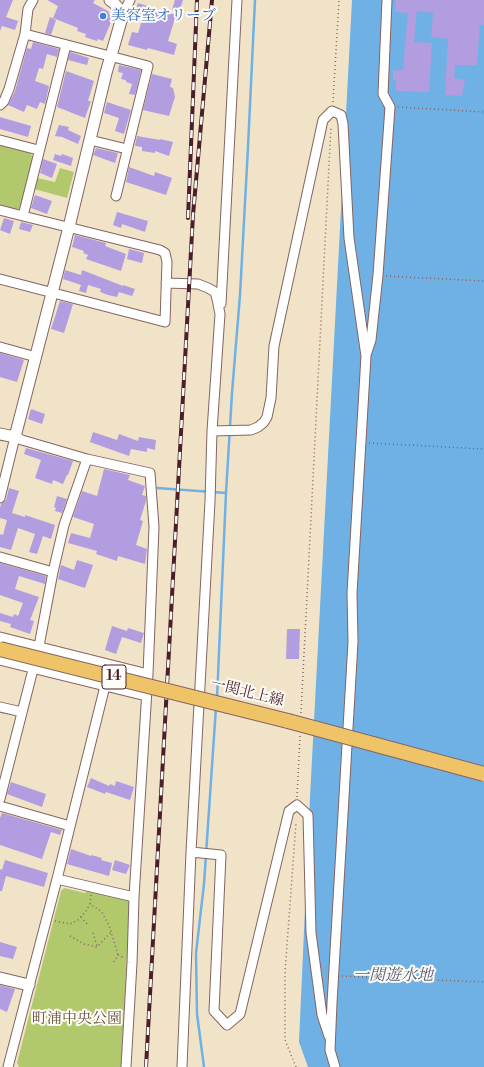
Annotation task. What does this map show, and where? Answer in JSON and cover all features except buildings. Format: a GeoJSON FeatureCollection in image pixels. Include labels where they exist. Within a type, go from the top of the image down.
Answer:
{"type":"FeatureCollection","features":[{"type":"Feature","properties":{"kind":"main road","name":"一関北上線"},"geometry":{"type":"LineString","coordinates":[[0,649],[228,706],[294,720],[484,774]]}},
{"type":"Feature","properties":{"kind":"street"},"geometry":{"type":"LineString","coordinates":[[0,105],[4,101],[9,89],[25,34],[28,9],[33,0]]}},
{"type":"Feature","properties":{"kind":"street"},"geometry":{"type":"LineString","coordinates":[[110,0],[123,14]]}},
{"type":"Feature","properties":{"kind":"street"},"geometry":{"type":"LineString","coordinates":[[0,498],[111,56],[123,14],[130,0]]}},
{"type":"Feature","properties":{"kind":"street"},"geometry":{"type":"LineString","coordinates":[[182,1067],[194,852],[212,431],[220,314],[237,0]]}},
{"type":"Feature","properties":{"kind":"street"},"geometry":{"type":"LineString","coordinates":[[366,356],[371,340],[378,276],[390,107],[383,94],[387,0]]}},
{"type":"Feature","properties":{"kind":"street"},"geometry":{"type":"LineString","coordinates":[[25,34],[148,66],[116,196]]}},
{"type":"Feature","properties":{"kind":"street"},"geometry":{"type":"LineString","coordinates":[[23,216],[38,150],[66,45]]}},
{"type":"Feature","properties":{"kind":"street"},"geometry":{"type":"LineString","coordinates":[[212,431],[251,430],[258,428],[267,417],[271,398],[274,346],[292,259],[323,120],[332,111],[341,115],[343,124],[349,238],[366,356],[352,593],[352,642],[330,1050],[335,1067]]}},
{"type":"Feature","properties":{"kind":"street"},"geometry":{"type":"LineString","coordinates":[[0,140],[38,150]]}},
{"type":"Feature","properties":{"kind":"street"},"geometry":{"type":"LineString","coordinates":[[90,140],[127,149]]}},
{"type":"Feature","properties":{"kind":"street"},"geometry":{"type":"LineString","coordinates":[[0,210],[160,250],[165,253],[167,262],[165,322],[0,279]]}},
{"type":"Feature","properties":{"kind":"street"},"geometry":{"type":"LineString","coordinates":[[166,283],[198,284],[215,292],[220,314]]}},
{"type":"Feature","properties":{"kind":"street"},"geometry":{"type":"LineString","coordinates":[[0,348],[36,357]]}},
{"type":"Feature","properties":{"kind":"street"},"geometry":{"type":"LineString","coordinates":[[0,434],[15,437],[87,459],[150,473],[154,527],[148,674],[134,897],[126,1067]]}},
{"type":"Feature","properties":{"kind":"street"},"geometry":{"type":"LineString","coordinates":[[0,799],[39,646],[53,572],[64,525],[87,459]]}},
{"type":"Feature","properties":{"kind":"street"},"geometry":{"type":"LineString","coordinates":[[0,557],[53,572]]}},
{"type":"Feature","properties":{"kind":"street"},"geometry":{"type":"LineString","coordinates":[[0,636],[148,674]]}},
{"type":"Feature","properties":{"kind":"street"},"geometry":{"type":"LineString","coordinates":[[0,660],[146,696]]}},
{"type":"Feature","properties":{"kind":"street"},"geometry":{"type":"LineString","coordinates":[[8,1067],[105,686]]}},
{"type":"Feature","properties":{"kind":"street"},"geometry":{"type":"LineString","coordinates":[[0,707],[22,712]]}},
{"type":"Feature","properties":{"kind":"street"},"geometry":{"type":"LineString","coordinates":[[0,806],[70,826]]}},
{"type":"Feature","properties":{"kind":"street"},"geometry":{"type":"LineString","coordinates":[[194,852],[221,855],[214,1011],[227,1025],[240,1014],[289,811],[297,806],[308,815],[311,933],[322,1016],[331,1040]]}},
{"type":"Feature","properties":{"kind":"street"},"geometry":{"type":"LineString","coordinates":[[57,879],[134,897]]}},
{"type":"Feature","properties":{"kind":"street"},"geometry":{"type":"LineString","coordinates":[[0,978],[29,985]]}},
{"type":"Feature","properties":{"kind":"street"},"geometry":{"type":"LineString","coordinates":[[182,1054],[187,1067]]}},
{"type":"Feature","properties":{"kind":"path"},"geometry":{"type":"LineString","coordinates":[[294,720],[339,0]]}},
{"type":"Feature","properties":{"kind":"path"},"geometry":{"type":"LineString","coordinates":[[390,107],[484,112]]}},
{"type":"Feature","properties":{"kind":"path"},"geometry":{"type":"LineString","coordinates":[[378,276],[484,281]]}},
{"type":"Feature","properties":{"kind":"path"},"geometry":{"type":"LineString","coordinates":[[361,442],[484,449]]}},
{"type":"Feature","properties":{"kind":"path"},"geometry":{"type":"LineString","coordinates":[[296,1067],[285,1040],[285,972],[297,806],[300,735]]}},
{"type":"Feature","properties":{"kind":"path"},"geometry":{"type":"LineString","coordinates":[[46,919],[70,924],[81,917],[90,904],[92,887]]}},
{"type":"Feature","properties":{"kind":"path"},"geometry":{"type":"LineString","coordinates":[[90,904],[102,912],[111,932],[118,955],[132,963]]}},
{"type":"Feature","properties":{"kind":"path"},"geometry":{"type":"LineString","coordinates":[[81,917],[87,924]]}},
{"type":"Feature","properties":{"kind":"path"},"geometry":{"type":"LineString","coordinates":[[97,947],[111,932]]}},
{"type":"Feature","properties":{"kind":"path"},"geometry":{"type":"LineString","coordinates":[[93,933],[97,947]]}},
{"type":"Feature","properties":{"kind":"path"},"geometry":{"type":"LineString","coordinates":[[70,936],[84,944],[97,947]]}},
{"type":"Feature","properties":{"kind":"path"},"geometry":{"type":"LineString","coordinates":[[114,962],[118,955]]}},
{"type":"Feature","properties":{"kind":"path"},"geometry":{"type":"LineString","coordinates":[[338,975],[484,982]]}},
{"type":"Feature","properties":{"kind":"green space"},"geometry":{"type":"Polygon","coordinates":[[[0,145],[30,153],[33,157],[28,176],[55,182],[60,168],[74,172],[67,198],[27,187],[20,208],[16,210],[0,206],[0,145]]]}},
{"type":"Feature","properties":{"kind":"green space","name":"町浦中央公園"},"geometry":{"type":"Polygon","coordinates":[[[64,888],[85,893],[87,890],[130,900],[121,1067],[19,1067],[17,1063],[61,891],[64,888]]]}},
{"type":"Feature","properties":{"kind":"water","name":"一関遊水地"},"geometry":{"type":"Polygon","coordinates":[[[352,0],[484,0],[484,1067],[308,1067],[299,1042],[310,797],[352,0]]]}},
{"type":"Feature","properties":{"kind":"waterway"},"geometry":{"type":"LineString","coordinates":[[217,698],[226,493],[240,295],[255,0]]}},
{"type":"Feature","properties":{"kind":"waterway"},"geometry":{"type":"LineString","coordinates":[[157,488],[226,493]]}},
{"type":"Feature","properties":{"kind":"waterway"},"geometry":{"type":"LineString","coordinates":[[204,1067],[197,1014],[196,953],[204,884],[216,707]]}},
{"type":"Feature","properties":{"kind":"railway"},"geometry":{"type":"LineString","coordinates":[[188,218],[197,0]]}},
{"type":"Feature","properties":{"kind":"railway"},"geometry":{"type":"LineString","coordinates":[[146,1067],[193,215],[212,0]]}},
{"type":"Feature","properties":{"kind":"place","name":"美容室オリーブ"},"geometry":{"type":"Point","coordinates":[103,16]}}]}
